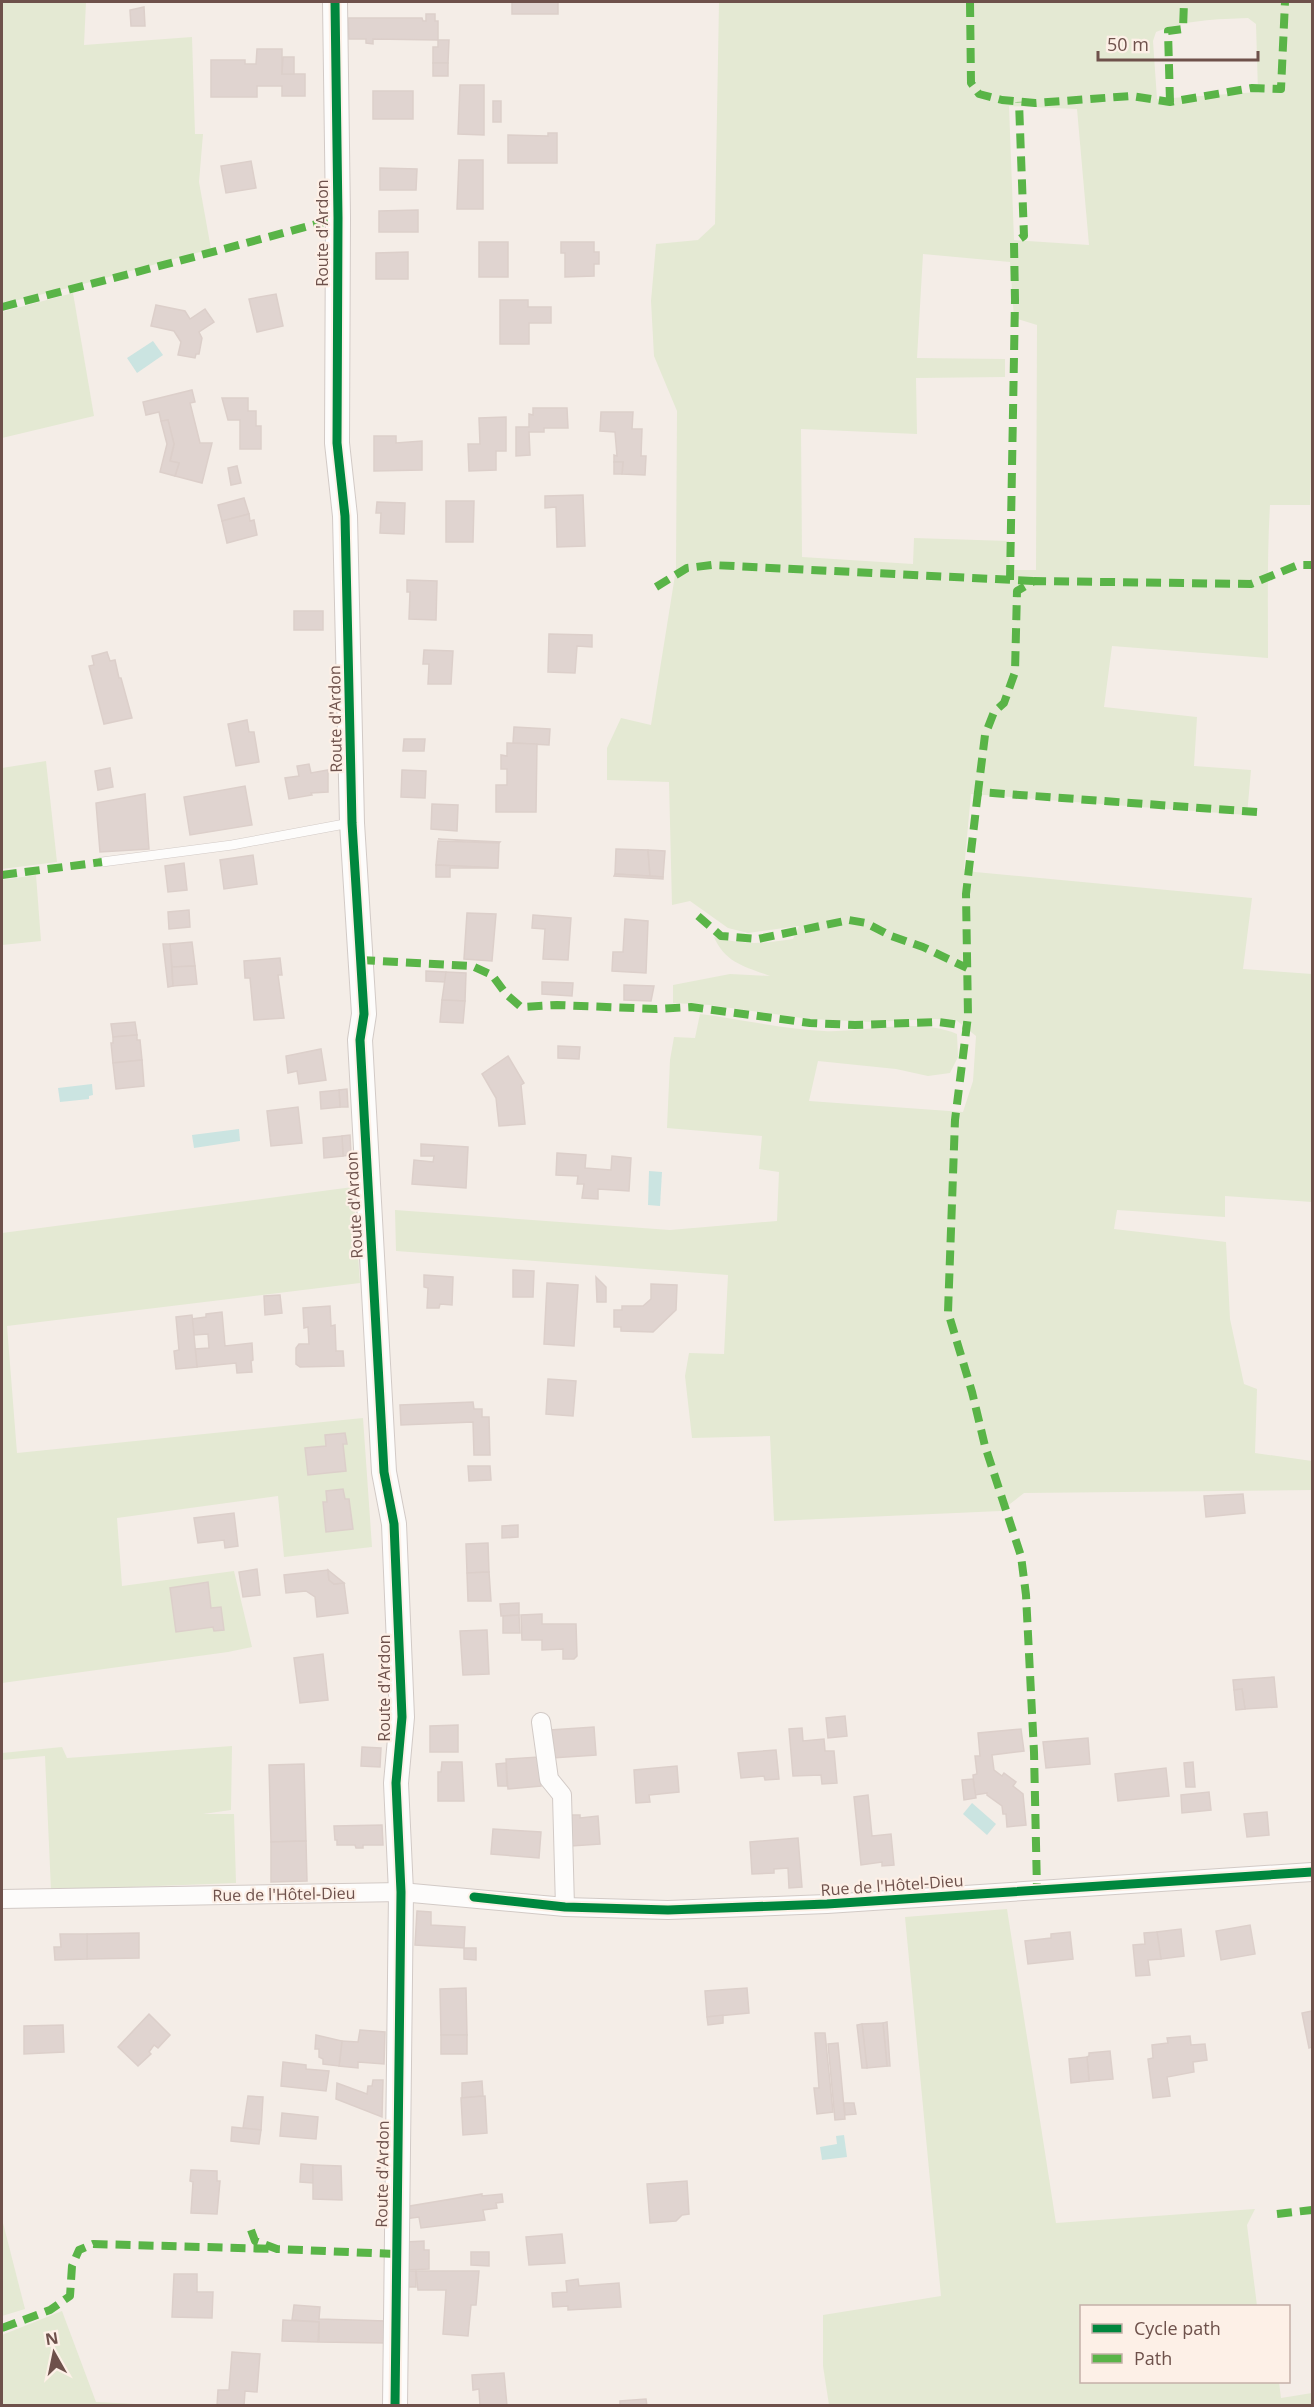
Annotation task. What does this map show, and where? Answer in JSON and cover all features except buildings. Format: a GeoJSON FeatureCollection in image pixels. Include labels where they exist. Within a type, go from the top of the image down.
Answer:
{"type":"FeatureCollection","features":[{"type":"Feature","properties":{"kind":"street","name":"Route d'Ardon"},"geometry":{"type":"LineString","coordinates":[[335,2],[338,218],[337,444],[345,516],[352,823],[364,1014],[360,1041],[383,1460],[394,1524],[402,1716],[396,1783],[401,1892],[395,2406]]}},
{"type":"Feature","properties":{"kind":"street"},"geometry":{"type":"LineString","coordinates":[[542,1722],[549,1779],[562,1795],[565,1907]]}},
{"type":"Feature","properties":{"kind":"street","name":"Rue de l'Hôtel-Dieu"},"geometry":{"type":"LineString","coordinates":[[2,1899],[401,1892],[565,1907],[668,1910],[827,1904],[1312,1872]]}},
{"type":"Feature","properties":{"kind":"lane"},"geometry":{"type":"LineString","coordinates":[[102,862],[232,845],[352,823]]}},
{"type":"Feature","properties":{"kind":"green space"},"geometry":{"type":"Polygon","coordinates":[[[2,2],[86,2],[84,45],[192,37],[195,134],[203,134],[199,182],[211,249],[2,304],[2,2]]]}},
{"type":"Feature","properties":{"kind":"green space"},"geometry":{"type":"Polygon","coordinates":[[[719,2],[1312,2],[1310,505],[1270,505],[1268,658],[1112,646],[1104,707],[1197,717],[1194,766],[1251,770],[1247,815],[971,794],[964,869],[975,872],[1252,898],[1243,969],[1312,974],[1312,1202],[1225,1196],[1225,1217],[1117,1210],[1114,1229],[1226,1242],[1230,1319],[1244,1384],[1257,1389],[1255,1453],[1312,1461],[1312,1490],[1024,1493],[1001,1511],[774,1521],[770,1436],[692,1438],[685,1376],[689,1353],[724,1354],[728,1275],[396,1251],[395,1210],[670,1230],[777,1221],[779,1172],[759,1169],[762,1136],[667,1128],[670,1060],[674,1037],[695,1038],[700,1014],[809,1030],[840,1031],[908,1026],[941,1029],[957,1034],[958,1057],[950,1073],[928,1076],[896,1069],[818,1061],[809,1101],[963,1112],[973,1081],[976,1036],[956,1020],[873,1022],[809,1019],[710,1005],[673,1003],[673,985],[730,974],[770,976],[737,963],[724,953],[714,937],[744,942],[781,941],[793,939],[799,926],[748,933],[728,928],[690,901],[672,905],[669,782],[607,780],[607,748],[621,718],[651,725],[676,569],[677,411],[654,356],[651,301],[656,244],[698,240],[715,224],[719,2]],[[1248,18],[1189,23],[1156,32],[1153,41],[1157,99],[1258,92],[1256,24],[1248,18]],[[1009,106],[1014,240],[1089,245],[1077,109],[1009,106]],[[923,254],[917,358],[1005,359],[1005,377],[916,378],[917,434],[801,429],[802,557],[913,564],[914,538],[1009,541],[1010,570],[1036,570],[1037,325],[1014,318],[1010,262],[923,254]]]}},
{"type":"Feature","properties":{"kind":"green space"},"geometry":{"type":"Polygon","coordinates":[[[73,293],[94,416],[2,438],[2,312],[73,293]]]}},
{"type":"Feature","properties":{"kind":"green space"},"geometry":{"type":"Polygon","coordinates":[[[46,761],[57,862],[2,869],[2,768],[46,761]]]}},
{"type":"Feature","properties":{"kind":"green space"},"geometry":{"type":"Polygon","coordinates":[[[36,875],[41,941],[2,945],[2,880],[36,875]]]}},
{"type":"Feature","properties":{"kind":"green space"},"geometry":{"type":"Polygon","coordinates":[[[353,1187],[360,1283],[7,1326],[17,1453],[363,1418],[372,1547],[284,1557],[278,1496],[117,1518],[122,1586],[234,1571],[252,1647],[2,1683],[2,1233],[353,1187]]]}},
{"type":"Feature","properties":{"kind":"green space"},"geometry":{"type":"Polygon","coordinates":[[[232,1746],[231,1810],[203,1814],[234,1814],[236,1883],[51,1890],[45,1756],[2,1760],[2,1753],[62,1747],[67,1758],[232,1746]]]}},
{"type":"Feature","properties":{"kind":"green space"},"geometry":{"type":"Polygon","coordinates":[[[1007,1909],[1056,2223],[1255,2209],[1247,2225],[1257,2305],[1080,2305],[1080,2383],[1279,2383],[1281,2398],[1312,2393],[1312,2405],[829,2405],[823,2366],[823,2315],[941,2296],[905,1917],[1007,1909]]]}},
{"type":"Feature","properties":{"kind":"green space"},"geometry":{"type":"Polygon","coordinates":[[[2,2219],[25,2309],[2,2316],[2,2219]]]}},
{"type":"Feature","properties":{"kind":"green space"},"geometry":{"type":"Polygon","coordinates":[[[62,2311],[96,2402],[156,2405],[2,2405],[2,2335],[62,2311]]]}},
{"type":"Feature","properties":{"kind":"water"},"geometry":{"type":"Polygon","coordinates":[[[153,341],[163,355],[137,373],[127,358],[153,341]]]}},
{"type":"Feature","properties":{"kind":"water"},"geometry":{"type":"Polygon","coordinates":[[[92,1084],[93,1095],[89,1096],[89,1099],[60,1102],[58,1088],[92,1084]]]}},
{"type":"Feature","properties":{"kind":"water"},"geometry":{"type":"Polygon","coordinates":[[[239,1129],[240,1141],[194,1148],[192,1135],[239,1129]]]}},
{"type":"Feature","properties":{"kind":"water"},"geometry":{"type":"Polygon","coordinates":[[[649,1171],[662,1172],[660,1206],[648,1205],[649,1171]]]}},
{"type":"Feature","properties":{"kind":"water"},"geometry":{"type":"Polygon","coordinates":[[[972,1803],[996,1824],[987,1835],[963,1814],[972,1803]]]}},
{"type":"Feature","properties":{"kind":"water"},"geometry":{"type":"Polygon","coordinates":[[[844,2135],[847,2157],[822,2160],[820,2147],[837,2144],[836,2136],[844,2135]]]}},
{"type":"Feature","properties":{"kind":"marked path"},"geometry":{"type":"LineString","coordinates":[[970,2],[971,83],[979,94],[1002,100],[1035,103],[1131,96],[1170,102],[1252,88],[1281,89],[1285,2]]}},
{"type":"Feature","properties":{"kind":"marked path"},"geometry":{"type":"LineString","coordinates":[[1170,102],[1168,31],[1183,29],[1184,2]]}},
{"type":"Feature","properties":{"kind":"marked path"},"geometry":{"type":"LineString","coordinates":[[1010,580],[1014,243],[1024,236],[1019,102]]}},
{"type":"Feature","properties":{"kind":"marked path"},"geometry":{"type":"LineString","coordinates":[[2,307],[338,218]]}},
{"type":"Feature","properties":{"kind":"marked path"},"geometry":{"type":"LineString","coordinates":[[656,587],[687,568],[712,565],[1034,581]]}},
{"type":"Feature","properties":{"kind":"marked path"},"geometry":{"type":"LineString","coordinates":[[1257,812],[978,792],[985,735],[994,712],[1004,703],[1015,672],[1017,591],[1034,581],[1251,584],[1298,565],[1312,565]]}},
{"type":"Feature","properties":{"kind":"marked path"},"geometry":{"type":"LineString","coordinates":[[978,792],[966,894],[968,1016],[955,1120],[948,1312],[972,1392],[985,1446],[1021,1556],[1026,1595],[1034,1752],[1037,1890]]}},
{"type":"Feature","properties":{"kind":"marked path"},"geometry":{"type":"LineString","coordinates":[[2,875],[102,862]]}},
{"type":"Feature","properties":{"kind":"marked path"},"geometry":{"type":"LineString","coordinates":[[698,916],[721,936],[758,939],[849,920],[866,923],[967,968]]}},
{"type":"Feature","properties":{"kind":"marked path"},"geometry":{"type":"LineString","coordinates":[[360,960],[472,966],[492,975],[506,994],[521,1007],[557,1005],[657,1009],[691,1007],[810,1023],[855,1025],[938,1022],[967,1026]]}},
{"type":"Feature","properties":{"kind":"marked path"},"geometry":{"type":"LineString","coordinates":[[1277,2214],[1312,2210]]}},
{"type":"Feature","properties":{"kind":"marked path"},"geometry":{"type":"LineString","coordinates":[[251,2230],[255,2241],[277,2249],[395,2254]]}},
{"type":"Feature","properties":{"kind":"marked path"},"geometry":{"type":"LineString","coordinates":[[2,2328],[50,2310],[70,2296],[72,2266],[79,2250],[93,2244],[277,2249]]}},
{"type":"Feature","properties":{"kind":"cycle path"},"geometry":{"type":"LineString","coordinates":[[335,2],[338,218],[337,443],[345,516],[352,823],[364,1014],[360,1040],[384,1472],[394,1524],[402,1717],[396,1783],[401,1892],[395,2406]]}},
{"type":"Feature","properties":{"kind":"cycle path"},"geometry":{"type":"LineString","coordinates":[[474,1897],[565,1907],[668,1910],[827,1904],[1312,1872]]}}]}
